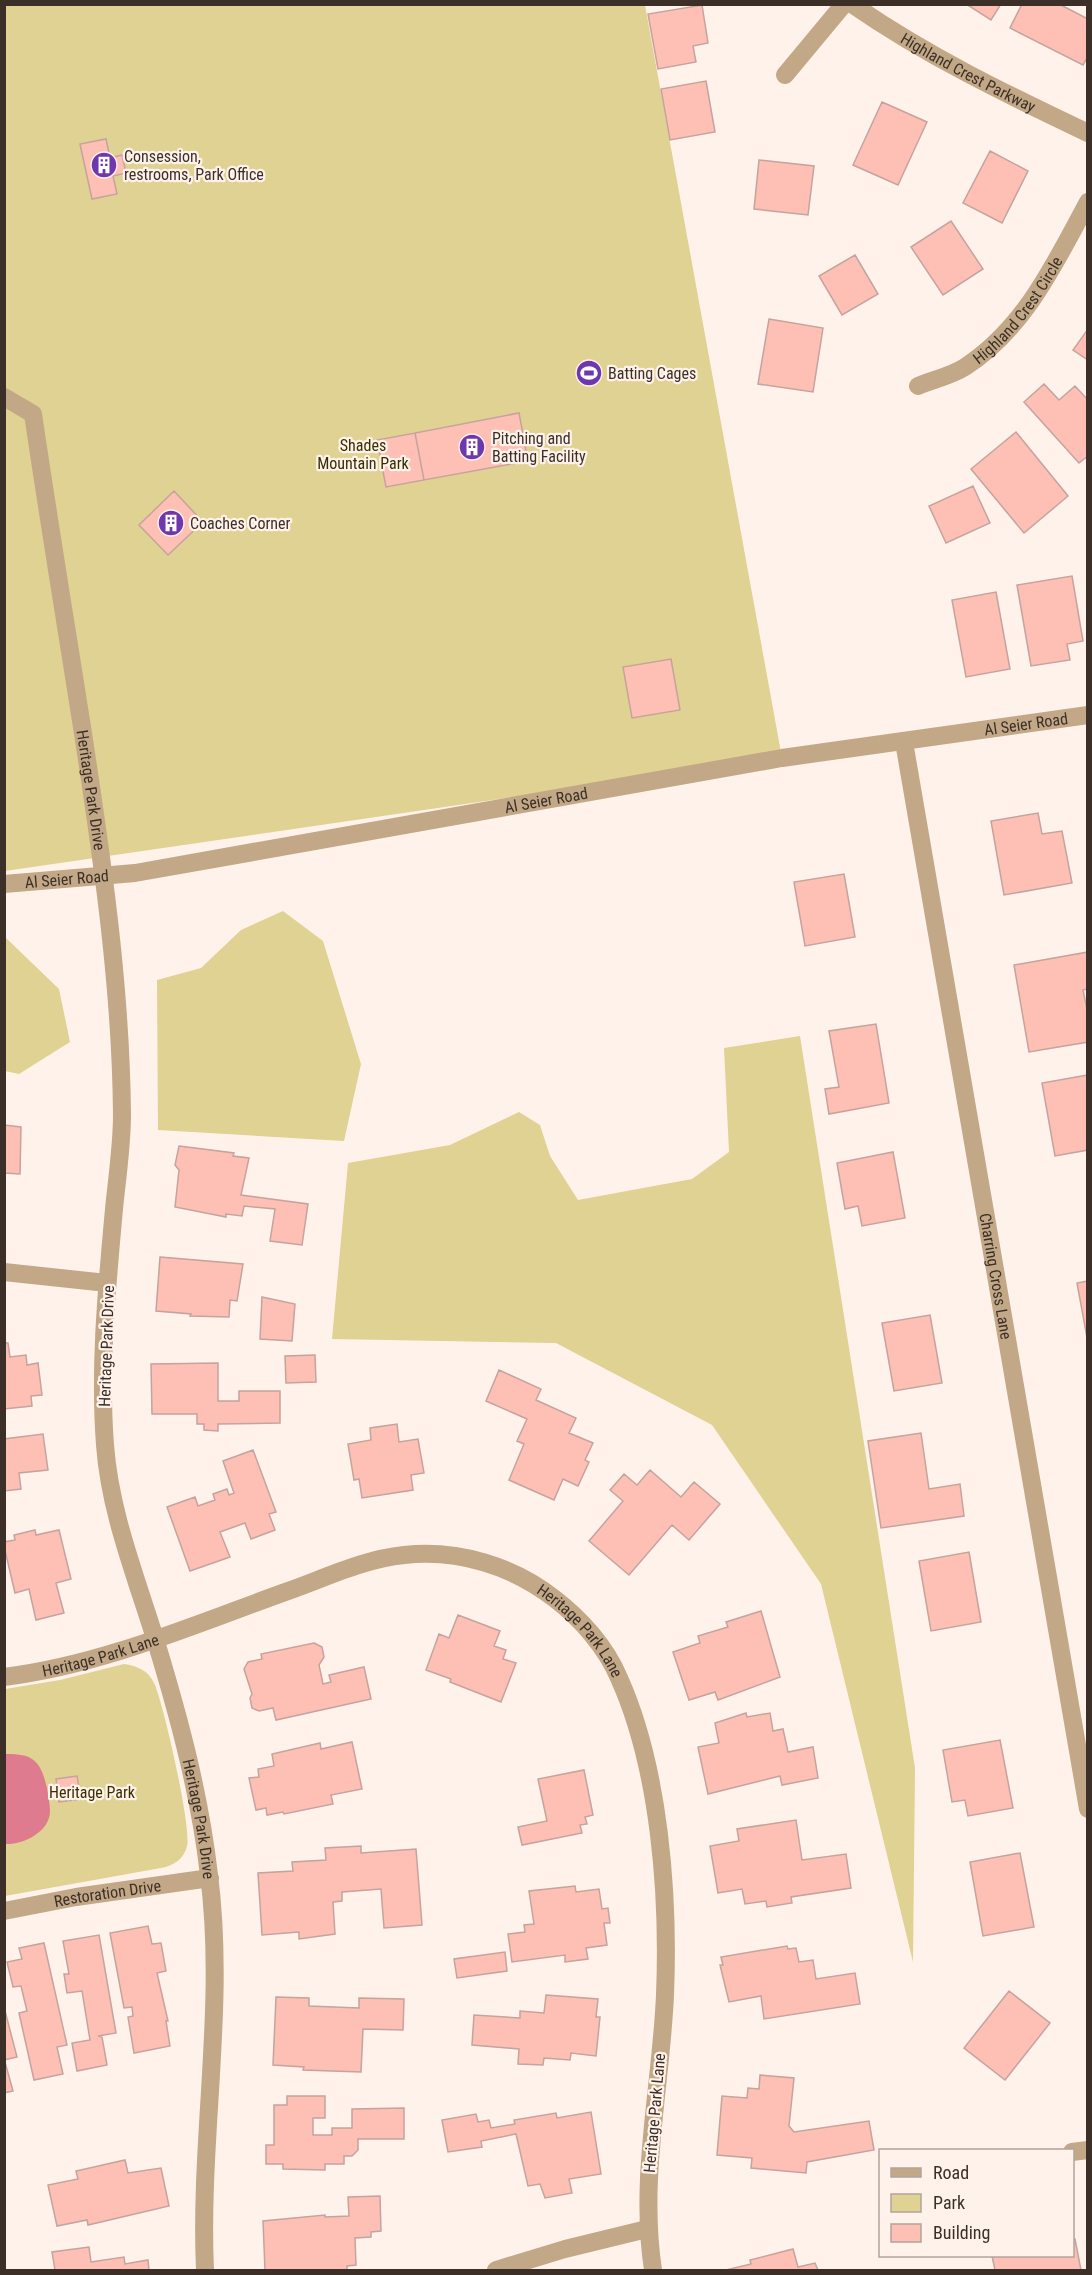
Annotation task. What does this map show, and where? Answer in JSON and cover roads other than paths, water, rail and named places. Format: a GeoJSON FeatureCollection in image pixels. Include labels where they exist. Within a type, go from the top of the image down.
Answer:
{"type":"FeatureCollection","features":[{"type":"Feature","properties":{"kind":"street"},"geometry":{"type":"LineString","coordinates":[[785,75],[843,4]]}},
{"type":"Feature","properties":{"kind":"street","name":"Highland Crest Parkway"},"geometry":{"type":"LineString","coordinates":[[852,4],[904,40],[940,60],[1088,133]]}},
{"type":"Feature","properties":{"kind":"street","name":"Highland Crest Circle"},"geometry":{"type":"LineString","coordinates":[[918,386],[964,368],[1002,335],[1042,289],[1088,202]]}},
{"type":"Feature","properties":{"kind":"street","name":"Heritage Park Drive"},"geometry":{"type":"LineString","coordinates":[[4,397],[33,414],[105,877],[116,976],[122,1119],[107,1283],[102,1386],[105,1449],[111,1490],[126,1551],[178,1714],[196,1790],[210,1878],[215,1979],[204,2185],[205,2271]]}},
{"type":"Feature","properties":{"kind":"street","name":"Al Seier Road"},"geometry":{"type":"LineString","coordinates":[[4,884],[105,877],[782,758],[1088,715]]}},
{"type":"Feature","properties":{"kind":"street","name":"Charring Cross Lane"},"geometry":{"type":"LineString","coordinates":[[904,742],[1088,1809]]}},
{"type":"Feature","properties":{"kind":"street"},"geometry":{"type":"LineString","coordinates":[[4,1272],[107,1283]]}},
{"type":"Feature","properties":{"kind":"street","name":"Heritage Park Lane"},"geometry":{"type":"LineString","coordinates":[[4,1677],[35,1673],[156,1640],[378,1560],[405,1555],[459,1557],[498,1566],[533,1581],[570,1610],[597,1641],[618,1675],[637,1722],[661,1853],[665,1914],[665,1996],[648,2182],[647,2229],[653,2271]]}},
{"type":"Feature","properties":{"kind":"street","name":"Restoration Drive"},"geometry":{"type":"LineString","coordinates":[[4,1911],[76,1897],[210,1878]]}},
{"type":"Feature","properties":{"kind":"street"},"geometry":{"type":"LineString","coordinates":[[496,2271],[565,2249],[647,2229]]}},
{"type":"Feature","properties":{"kind":"place","name":"Consession, restrooms, Park Office"},"geometry":{"type":"Point","coordinates":[104,165]}},
{"type":"Feature","properties":{"kind":"place","name":"Batting Cages"},"geometry":{"type":"Point","coordinates":[589,373]}},
{"type":"Feature","properties":{"kind":"place","name":"Pitching and Batting Facility"},"geometry":{"type":"Point","coordinates":[472,447]}},
{"type":"Feature","properties":{"kind":"place","name":"Coaches Corner"},"geometry":{"type":"Point","coordinates":[171,523]}},
{"type":"Feature","properties":{"kind":"park label","name":"Shades Mountain Park"},"geometry":{"type":"Point","coordinates":[363,454]}},
{"type":"Feature","properties":{"kind":"park label","name":"Heritage Park"},"geometry":{"type":"Point","coordinates":[92,1792]}}]}
